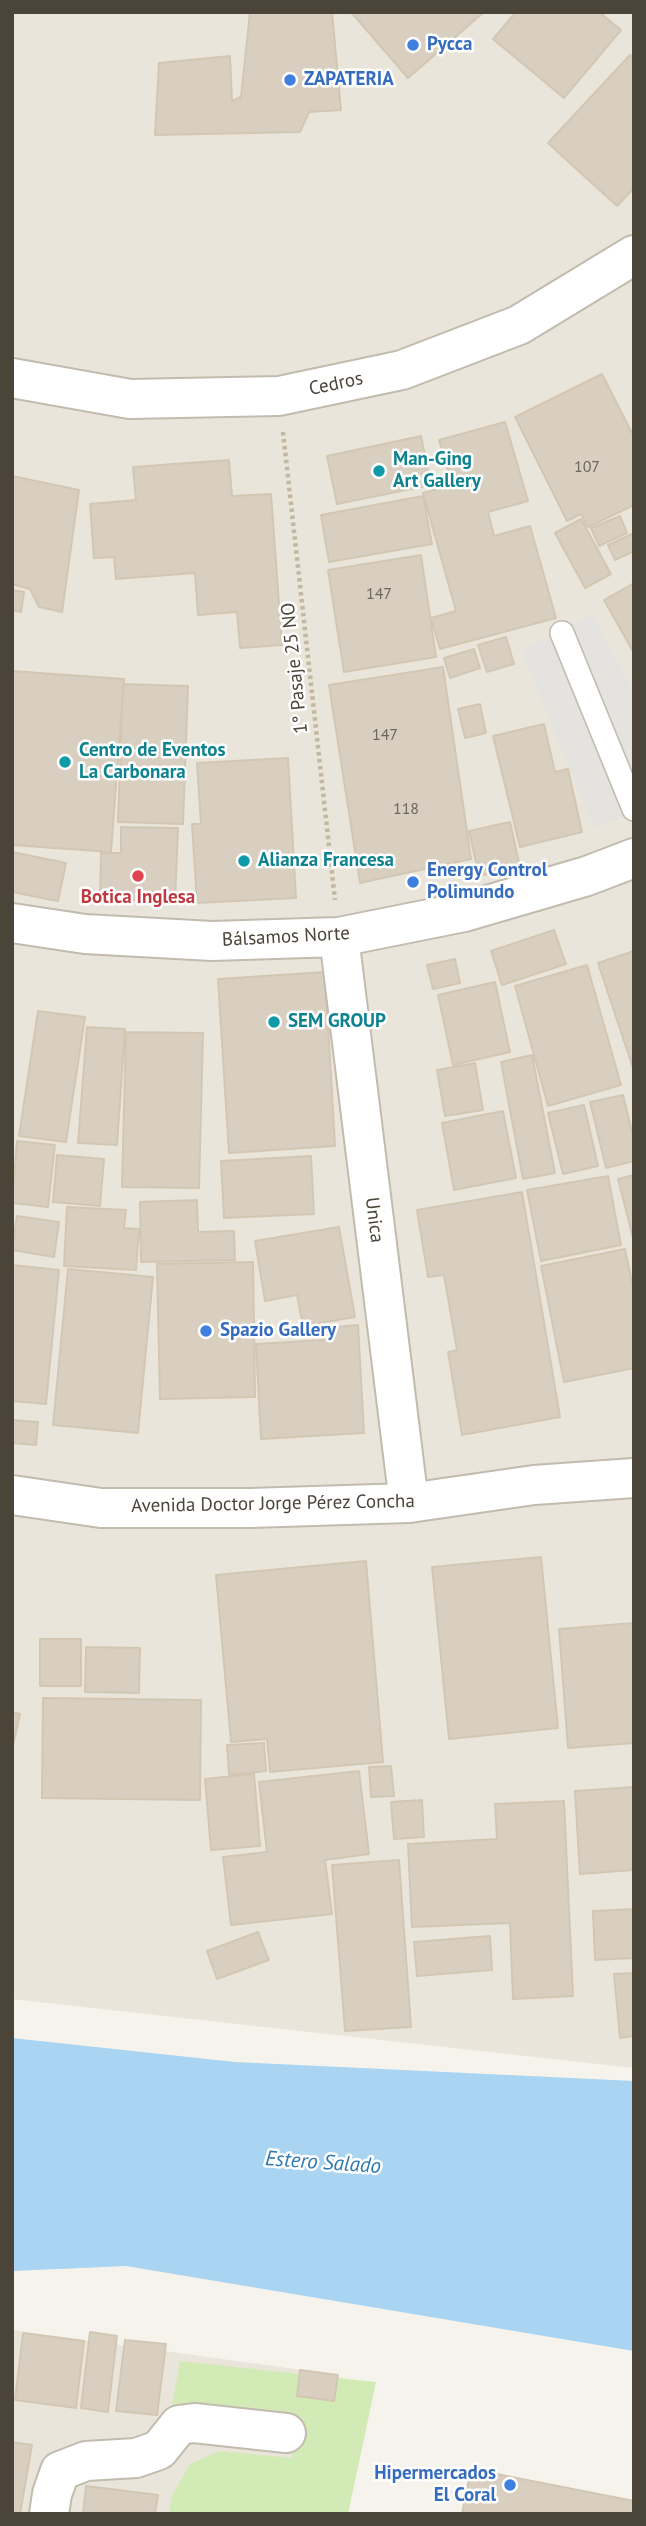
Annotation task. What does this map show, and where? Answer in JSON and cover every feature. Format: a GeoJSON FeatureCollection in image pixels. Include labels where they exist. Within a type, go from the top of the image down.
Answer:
{"type":"FeatureCollection","features":[{"type":"Feature","properties":{"kind":"street","name":"Cedros"},"geometry":{"type":"LineString","coordinates":[[12,378],[130,399],[279,396],[402,370],[519,325],[634,255]]}},
{"type":"Feature","properties":{"kind":"street","name":"Bálsamos Norte"},"geometry":{"type":"LineString","coordinates":[[12,923],[85,934],[212,941],[339,937],[464,912],[587,876],[634,858]]}},
{"type":"Feature","properties":{"kind":"street","name":"Unica"},"geometry":{"type":"LineString","coordinates":[[339,937],[409,1503]]}},
{"type":"Feature","properties":{"kind":"street","name":"Avenida Doctor Jorge Pérez Concha"},"geometry":{"type":"LineString","coordinates":[[534,1485],[634,1454]]}},
{"type":"Feature","properties":{"kind":"street","name":"Avenida Doctor Jorge Pérez Concha"},"geometry":{"type":"LineString","coordinates":[[12,1495],[102,1508],[250,1508],[409,1503],[534,1485],[634,1478]]}},
{"type":"Feature","properties":{"kind":"street"},"geometry":{"type":"LineString","coordinates":[[49,2514],[60,2471],[86,2461],[136,2458],[159,2450],[179,2425],[194,2423],[286,2433]]}},
{"type":"Feature","properties":{"kind":"lane"},"geometry":{"type":"LineString","coordinates":[[562,633],[634,809]]}},
{"type":"Feature","properties":{"kind":"path","name":"1° Pasaje 25 NO"},"geometry":{"type":"LineString","coordinates":[[279,396],[339,937]]}},
{"type":"Feature","properties":{"kind":"shaded area"},"geometry":{"type":"Polygon","coordinates":[[[12,12],[634,12],[634,2068],[12,1999],[12,12]]]}},
{"type":"Feature","properties":{"kind":"shaded area"},"geometry":{"type":"Polygon","coordinates":[[[592,614],[634,692],[634,813],[594,828],[522,651],[592,614]]]}},
{"type":"Feature","properties":{"kind":"shaded area"},"geometry":{"type":"Polygon","coordinates":[[[12,2330],[338,2375],[305,2514],[12,2514],[12,2330]]]}},
{"type":"Feature","properties":{"kind":"green space"},"geometry":{"type":"Polygon","coordinates":[[[180,2361],[376,2382],[348,2514],[169,2514],[172,2496],[190,2464],[220,2451],[292,2458],[295,2430],[171,2412],[180,2361]]]}},
{"type":"Feature","properties":{"kind":"water","name":"Estero Salado"},"geometry":{"type":"Polygon","coordinates":[[[12,2038],[235,2062],[634,2081],[634,2351],[126,2266],[12,2271],[12,2038]]]}},
{"type":"Feature","properties":{"kind":"building","name":"ZAPATERIA"},"geometry":{"type":"Polygon","coordinates":[[[250,12],[332,12],[341,110],[309,112],[300,132],[155,135],[159,63],[230,56],[232,101],[241,97],[250,12]]]}},
{"type":"Feature","properties":{"kind":"building","name":"Pycca"},"geometry":{"type":"Polygon","coordinates":[[[351,12],[484,12],[408,78],[351,12]]]}},
{"type":"Feature","properties":{"kind":"building"},"geometry":{"type":"Polygon","coordinates":[[[516,12],[599,12],[621,30],[564,98],[493,39],[516,12]]]}},
{"type":"Feature","properties":{"kind":"building"},"geometry":{"type":"Polygon","coordinates":[[[630,55],[634,58],[634,188],[617,206],[548,143],[630,55]]]}},
{"type":"Feature","properties":{"kind":"building"},"geometry":{"type":"Polygon","coordinates":[[[602,374],[634,437],[634,505],[588,527],[581,514],[567,521],[515,417],[602,374]]]}},
{"type":"Feature","properties":{"kind":"building"},"geometry":{"type":"Polygon","coordinates":[[[505,422],[528,501],[488,512],[494,536],[530,526],[556,618],[440,649],[431,618],[456,611],[423,493],[452,485],[439,440],[505,422]]]}},
{"type":"Feature","properties":{"kind":"building","name":"Man-Ging Art Gallery"},"geometry":{"type":"Polygon","coordinates":[[[421,436],[431,485],[337,504],[327,456],[421,436]]]}},
{"type":"Feature","properties":{"kind":"building"},"geometry":{"type":"Polygon","coordinates":[[[229,460],[232,496],[271,494],[282,645],[240,648],[237,612],[198,615],[195,573],[116,579],[114,557],[94,558],[90,504],[136,500],[133,467],[229,460]]]}},
{"type":"Feature","properties":{"kind":"building"},"geometry":{"type":"Polygon","coordinates":[[[12,476],[79,490],[62,612],[39,607],[30,589],[12,584],[12,476]]]}},
{"type":"Feature","properties":{"kind":"building"},"geometry":{"type":"Polygon","coordinates":[[[423,496],[432,544],[329,562],[321,515],[423,496]]]}},
{"type":"Feature","properties":{"kind":"building"},"geometry":{"type":"Polygon","coordinates":[[[620,516],[627,533],[599,546],[591,528],[620,516]]]}},
{"type":"Feature","properties":{"kind":"building"},"geometry":{"type":"Polygon","coordinates":[[[581,519],[611,574],[585,588],[555,533],[581,519]]]}},
{"type":"Feature","properties":{"kind":"building"},"geometry":{"type":"Polygon","coordinates":[[[634,533],[634,551],[615,560],[608,545],[634,533]]]}},
{"type":"Feature","properties":{"kind":"building"},"geometry":{"type":"Polygon","coordinates":[[[421,555],[436,657],[344,672],[328,570],[421,555]]]}},
{"type":"Feature","properties":{"kind":"building"},"geometry":{"type":"Polygon","coordinates":[[[634,583],[634,653],[604,600],[634,583]]]}},
{"type":"Feature","properties":{"kind":"building"},"geometry":{"type":"Polygon","coordinates":[[[12,590],[24,592],[21,612],[12,610],[12,590]]]}},
{"type":"Feature","properties":{"kind":"building"},"geometry":{"type":"Polygon","coordinates":[[[506,637],[514,664],[487,672],[478,645],[506,637]]]}},
{"type":"Feature","properties":{"kind":"building"},"geometry":{"type":"Polygon","coordinates":[[[474,649],[480,668],[450,678],[444,658],[474,649]]]}},
{"type":"Feature","properties":{"kind":"building"},"geometry":{"type":"Polygon","coordinates":[[[443,667],[471,859],[360,883],[329,685],[443,667]]]}},
{"type":"Feature","properties":{"kind":"building","name":"Centro de Eventos La Carbonara"},"geometry":{"type":"Polygon","coordinates":[[[12,671],[124,679],[111,852],[12,845],[12,671]]]}},
{"type":"Feature","properties":{"kind":"building"},"geometry":{"type":"Polygon","coordinates":[[[123,684],[188,686],[183,824],[118,822],[123,684]]]}},
{"type":"Feature","properties":{"kind":"building"},"geometry":{"type":"Polygon","coordinates":[[[480,704],[486,733],[465,738],[458,709],[480,704]]]}},
{"type":"Feature","properties":{"kind":"building"},"geometry":{"type":"Polygon","coordinates":[[[544,724],[555,772],[568,769],[582,832],[520,847],[493,736],[544,724]]]}},
{"type":"Feature","properties":{"kind":"building","name":"Alianza Francesa"},"geometry":{"type":"Polygon","coordinates":[[[288,758],[296,898],[197,903],[192,824],[201,824],[197,763],[288,758]]]}},
{"type":"Feature","properties":{"kind":"building"},"geometry":{"type":"Polygon","coordinates":[[[510,822],[520,867],[479,876],[469,831],[510,822]]]}},
{"type":"Feature","properties":{"kind":"building","name":"Botica Inglesa"},"geometry":{"type":"Polygon","coordinates":[[[121,827],[178,828],[175,901],[100,899],[101,853],[121,853],[121,827]]]}},
{"type":"Feature","properties":{"kind":"building"},"geometry":{"type":"Polygon","coordinates":[[[12,852],[66,863],[58,901],[12,892],[12,852]]]}},
{"type":"Feature","properties":{"kind":"building"},"geometry":{"type":"Polygon","coordinates":[[[554,930],[566,964],[502,985],[491,951],[554,930]]]}},
{"type":"Feature","properties":{"kind":"building"},"geometry":{"type":"Polygon","coordinates":[[[634,951],[634,1071],[598,963],[634,951]]]}},
{"type":"Feature","properties":{"kind":"building"},"geometry":{"type":"Polygon","coordinates":[[[455,959],[460,983],[433,989],[427,965],[455,959]]]}},
{"type":"Feature","properties":{"kind":"building"},"geometry":{"type":"Polygon","coordinates":[[[587,965],[621,1085],[548,1106],[515,986],[587,965]]]}},
{"type":"Feature","properties":{"kind":"building","name":"SEM GROUP"},"geometry":{"type":"Polygon","coordinates":[[[325,972],[335,1146],[229,1153],[218,979],[325,972]]]}},
{"type":"Feature","properties":{"kind":"building"},"geometry":{"type":"Polygon","coordinates":[[[495,982],[510,1052],[453,1065],[438,995],[495,982]]]}},
{"type":"Feature","properties":{"kind":"building"},"geometry":{"type":"Polygon","coordinates":[[[38,1011],[85,1017],[66,1142],[19,1136],[38,1011]]]}},
{"type":"Feature","properties":{"kind":"building"},"geometry":{"type":"Polygon","coordinates":[[[87,1027],[125,1029],[117,1145],[78,1143],[87,1027]]]}},
{"type":"Feature","properties":{"kind":"building"},"geometry":{"type":"Polygon","coordinates":[[[126,1032],[203,1033],[199,1188],[122,1187],[126,1032]]]}},
{"type":"Feature","properties":{"kind":"building"},"geometry":{"type":"Polygon","coordinates":[[[532,1055],[555,1173],[523,1179],[501,1062],[532,1055]]]}},
{"type":"Feature","properties":{"kind":"building"},"geometry":{"type":"Polygon","coordinates":[[[475,1063],[483,1110],[445,1116],[437,1070],[475,1063]]]}},
{"type":"Feature","properties":{"kind":"building"},"geometry":{"type":"Polygon","coordinates":[[[623,1095],[634,1140],[634,1161],[606,1168],[590,1102],[623,1095]]]}},
{"type":"Feature","properties":{"kind":"building"},"geometry":{"type":"Polygon","coordinates":[[[584,1105],[598,1166],[563,1174],[548,1113],[584,1105]]]}},
{"type":"Feature","properties":{"kind":"building"},"geometry":{"type":"Polygon","coordinates":[[[503,1111],[516,1178],[454,1190],[442,1123],[503,1111]]]}},
{"type":"Feature","properties":{"kind":"building"},"geometry":{"type":"Polygon","coordinates":[[[17,1141],[55,1145],[48,1207],[12,1203],[17,1141]]]}},
{"type":"Feature","properties":{"kind":"building"},"geometry":{"type":"Polygon","coordinates":[[[57,1155],[104,1159],[100,1206],[53,1202],[57,1155]]]}},
{"type":"Feature","properties":{"kind":"building"},"geometry":{"type":"Polygon","coordinates":[[[311,1156],[314,1214],[224,1218],[221,1161],[311,1156]]]}},
{"type":"Feature","properties":{"kind":"building"},"geometry":{"type":"Polygon","coordinates":[[[634,1175],[634,1238],[633,1238],[618,1179],[634,1175]]]}},
{"type":"Feature","properties":{"kind":"building"},"geometry":{"type":"Polygon","coordinates":[[[608,1176],[621,1245],[541,1261],[527,1190],[608,1176]]]}},
{"type":"Feature","properties":{"kind":"building"},"geometry":{"type":"Polygon","coordinates":[[[522,1192],[560,1417],[462,1435],[448,1352],[457,1350],[444,1275],[428,1277],[417,1210],[522,1192]]]}},
{"type":"Feature","properties":{"kind":"building"},"geometry":{"type":"Polygon","coordinates":[[[197,1200],[198,1232],[234,1231],[235,1260],[141,1262],[140,1202],[197,1200]]]}},
{"type":"Feature","properties":{"kind":"building"},"geometry":{"type":"Polygon","coordinates":[[[67,1207],[126,1210],[124,1228],[139,1229],[136,1270],[64,1266],[67,1207]]]}},
{"type":"Feature","properties":{"kind":"building"},"geometry":{"type":"Polygon","coordinates":[[[17,1216],[59,1222],[54,1257],[12,1250],[17,1216]]]}},
{"type":"Feature","properties":{"kind":"building"},"geometry":{"type":"Polygon","coordinates":[[[339,1227],[355,1317],[303,1326],[297,1295],[265,1301],[255,1241],[339,1227]]]}},
{"type":"Feature","properties":{"kind":"building"},"geometry":{"type":"Polygon","coordinates":[[[625,1249],[634,1292],[634,1368],[564,1382],[541,1266],[625,1249]]]}},
{"type":"Feature","properties":{"kind":"building","name":"Spazio Gallery"},"geometry":{"type":"Polygon","coordinates":[[[253,1262],[255,1397],[160,1399],[157,1264],[253,1262]]]}},
{"type":"Feature","properties":{"kind":"building"},"geometry":{"type":"Polygon","coordinates":[[[12,1265],[59,1270],[46,1404],[12,1401],[12,1265]]]}},
{"type":"Feature","properties":{"kind":"building"},"geometry":{"type":"Polygon","coordinates":[[[68,1269],[153,1277],[138,1433],[53,1425],[68,1269]]]}},
{"type":"Feature","properties":{"kind":"building"},"geometry":{"type":"Polygon","coordinates":[[[358,1325],[364,1433],[261,1439],[256,1344],[323,1340],[322,1328],[358,1325]]]}},
{"type":"Feature","properties":{"kind":"building"},"geometry":{"type":"Polygon","coordinates":[[[12,1420],[38,1422],[36,1445],[12,1443],[12,1420]]]}},
{"type":"Feature","properties":{"kind":"building"},"geometry":{"type":"Polygon","coordinates":[[[541,1557],[558,1728],[449,1739],[432,1567],[541,1557]]]}},
{"type":"Feature","properties":{"kind":"building"},"geometry":{"type":"Polygon","coordinates":[[[366,1561],[383,1762],[270,1772],[267,1739],[231,1742],[216,1575],[366,1561]]]}},
{"type":"Feature","properties":{"kind":"building"},"geometry":{"type":"Polygon","coordinates":[[[634,1623],[634,1743],[568,1748],[559,1629],[634,1623]]]}},
{"type":"Feature","properties":{"kind":"building"},"geometry":{"type":"Polygon","coordinates":[[[40,1639],[81,1639],[81,1686],[40,1686],[40,1639]]]}},
{"type":"Feature","properties":{"kind":"building"},"geometry":{"type":"Polygon","coordinates":[[[86,1647],[140,1648],[139,1693],[85,1692],[86,1647]]]}},
{"type":"Feature","properties":{"kind":"building"},"geometry":{"type":"Polygon","coordinates":[[[43,1698],[201,1700],[200,1800],[42,1798],[43,1698]]]}},
{"type":"Feature","properties":{"kind":"building"},"geometry":{"type":"Polygon","coordinates":[[[12,1712],[20,1714],[12,1750],[12,1712]]]}},
{"type":"Feature","properties":{"kind":"building"},"geometry":{"type":"Polygon","coordinates":[[[264,1743],[266,1771],[229,1775],[227,1745],[264,1743]]]}},
{"type":"Feature","properties":{"kind":"building"},"geometry":{"type":"Polygon","coordinates":[[[391,1766],[394,1796],[371,1797],[369,1767],[391,1766]]]}},
{"type":"Feature","properties":{"kind":"building"},"geometry":{"type":"Polygon","coordinates":[[[359,1771],[369,1854],[325,1860],[332,1914],[231,1925],[223,1857],[267,1852],[259,1782],[359,1771]]]}},
{"type":"Feature","properties":{"kind":"building"},"geometry":{"type":"Polygon","coordinates":[[[254,1774],[260,1846],[211,1850],[205,1779],[254,1774]]]}},
{"type":"Feature","properties":{"kind":"building"},"geometry":{"type":"Polygon","coordinates":[[[634,1787],[634,1870],[580,1874],[575,1791],[634,1787]]]}},
{"type":"Feature","properties":{"kind":"building"},"geometry":{"type":"Polygon","coordinates":[[[422,1800],[424,1837],[394,1839],[391,1802],[422,1800]]]}},
{"type":"Feature","properties":{"kind":"building"},"geometry":{"type":"Polygon","coordinates":[[[564,1801],[573,1996],[513,1999],[510,1923],[412,1927],[408,1844],[497,1839],[495,1804],[564,1801]]]}},
{"type":"Feature","properties":{"kind":"building"},"geometry":{"type":"Polygon","coordinates":[[[399,1860],[411,2027],[345,2031],[332,1865],[399,1860]]]}},
{"type":"Feature","properties":{"kind":"building"},"geometry":{"type":"Polygon","coordinates":[[[634,1909],[634,1958],[595,1960],[593,1911],[634,1909]]]}},
{"type":"Feature","properties":{"kind":"building"},"geometry":{"type":"Polygon","coordinates":[[[258,1932],[269,1960],[217,1979],[207,1951],[258,1932]]]}},
{"type":"Feature","properties":{"kind":"building"},"geometry":{"type":"Polygon","coordinates":[[[490,1936],[492,1970],[417,1976],[414,1942],[490,1936]]]}},
{"type":"Feature","properties":{"kind":"building"},"geometry":{"type":"Polygon","coordinates":[[[634,1973],[634,2036],[620,2038],[614,1974],[634,1973]]]}},
{"type":"Feature","properties":{"kind":"building"},"geometry":{"type":"Polygon","coordinates":[[[90,2332],[117,2336],[108,2412],[81,2408],[90,2332]]]}},
{"type":"Feature","properties":{"kind":"building"},"geometry":{"type":"Polygon","coordinates":[[[23,2333],[84,2341],[76,2408],[15,2400],[23,2333]]]}},
{"type":"Feature","properties":{"kind":"building"},"geometry":{"type":"Polygon","coordinates":[[[125,2340],[166,2344],[157,2415],[116,2411],[125,2340]]]}},
{"type":"Feature","properties":{"kind":"building"},"geometry":{"type":"Polygon","coordinates":[[[300,2370],[338,2375],[334,2401],[297,2396],[300,2370]]]}},
{"type":"Feature","properties":{"kind":"building"},"geometry":{"type":"Polygon","coordinates":[[[12,2442],[32,2445],[20,2514],[12,2513],[12,2442]]]}},
{"type":"Feature","properties":{"kind":"building","name":"Hipermercados El Coral"},"geometry":{"type":"Polygon","coordinates":[[[471,2469],[634,2501],[634,2514],[462,2514],[471,2469]]]}},
{"type":"Feature","properties":{"kind":"building"},"geometry":{"type":"Polygon","coordinates":[[[86,2486],[158,2495],[155,2514],[83,2514],[86,2486]]]}},
{"type":"Feature","properties":{"kind":"place","name":"Pycca"},"geometry":{"type":"Point","coordinates":[413,45]}},
{"type":"Feature","properties":{"kind":"place","name":"ZAPATERIA"},"geometry":{"type":"Point","coordinates":[290,80]}},
{"type":"Feature","properties":{"kind":"place","name":"Man-Ging Art Gallery"},"geometry":{"type":"Point","coordinates":[379,471]}},
{"type":"Feature","properties":{"kind":"place","name":"Centro de Eventos La Carbonara"},"geometry":{"type":"Point","coordinates":[65,762]}},
{"type":"Feature","properties":{"kind":"place","name":"Alianza Francesa"},"geometry":{"type":"Point","coordinates":[244,861]}},
{"type":"Feature","properties":{"kind":"place","name":"Botica Inglesa"},"geometry":{"type":"Point","coordinates":[138,876]}},
{"type":"Feature","properties":{"kind":"place","name":"Energy Control Polimundo"},"geometry":{"type":"Point","coordinates":[413,882]}},
{"type":"Feature","properties":{"kind":"place","name":"SEM GROUP"},"geometry":{"type":"Point","coordinates":[274,1022]}},
{"type":"Feature","properties":{"kind":"place","name":"Spazio Gallery"},"geometry":{"type":"Point","coordinates":[206,1331]}},
{"type":"Feature","properties":{"kind":"place","name":"Hipermercados El Coral"},"geometry":{"type":"Point","coordinates":[510,2485]}}]}
